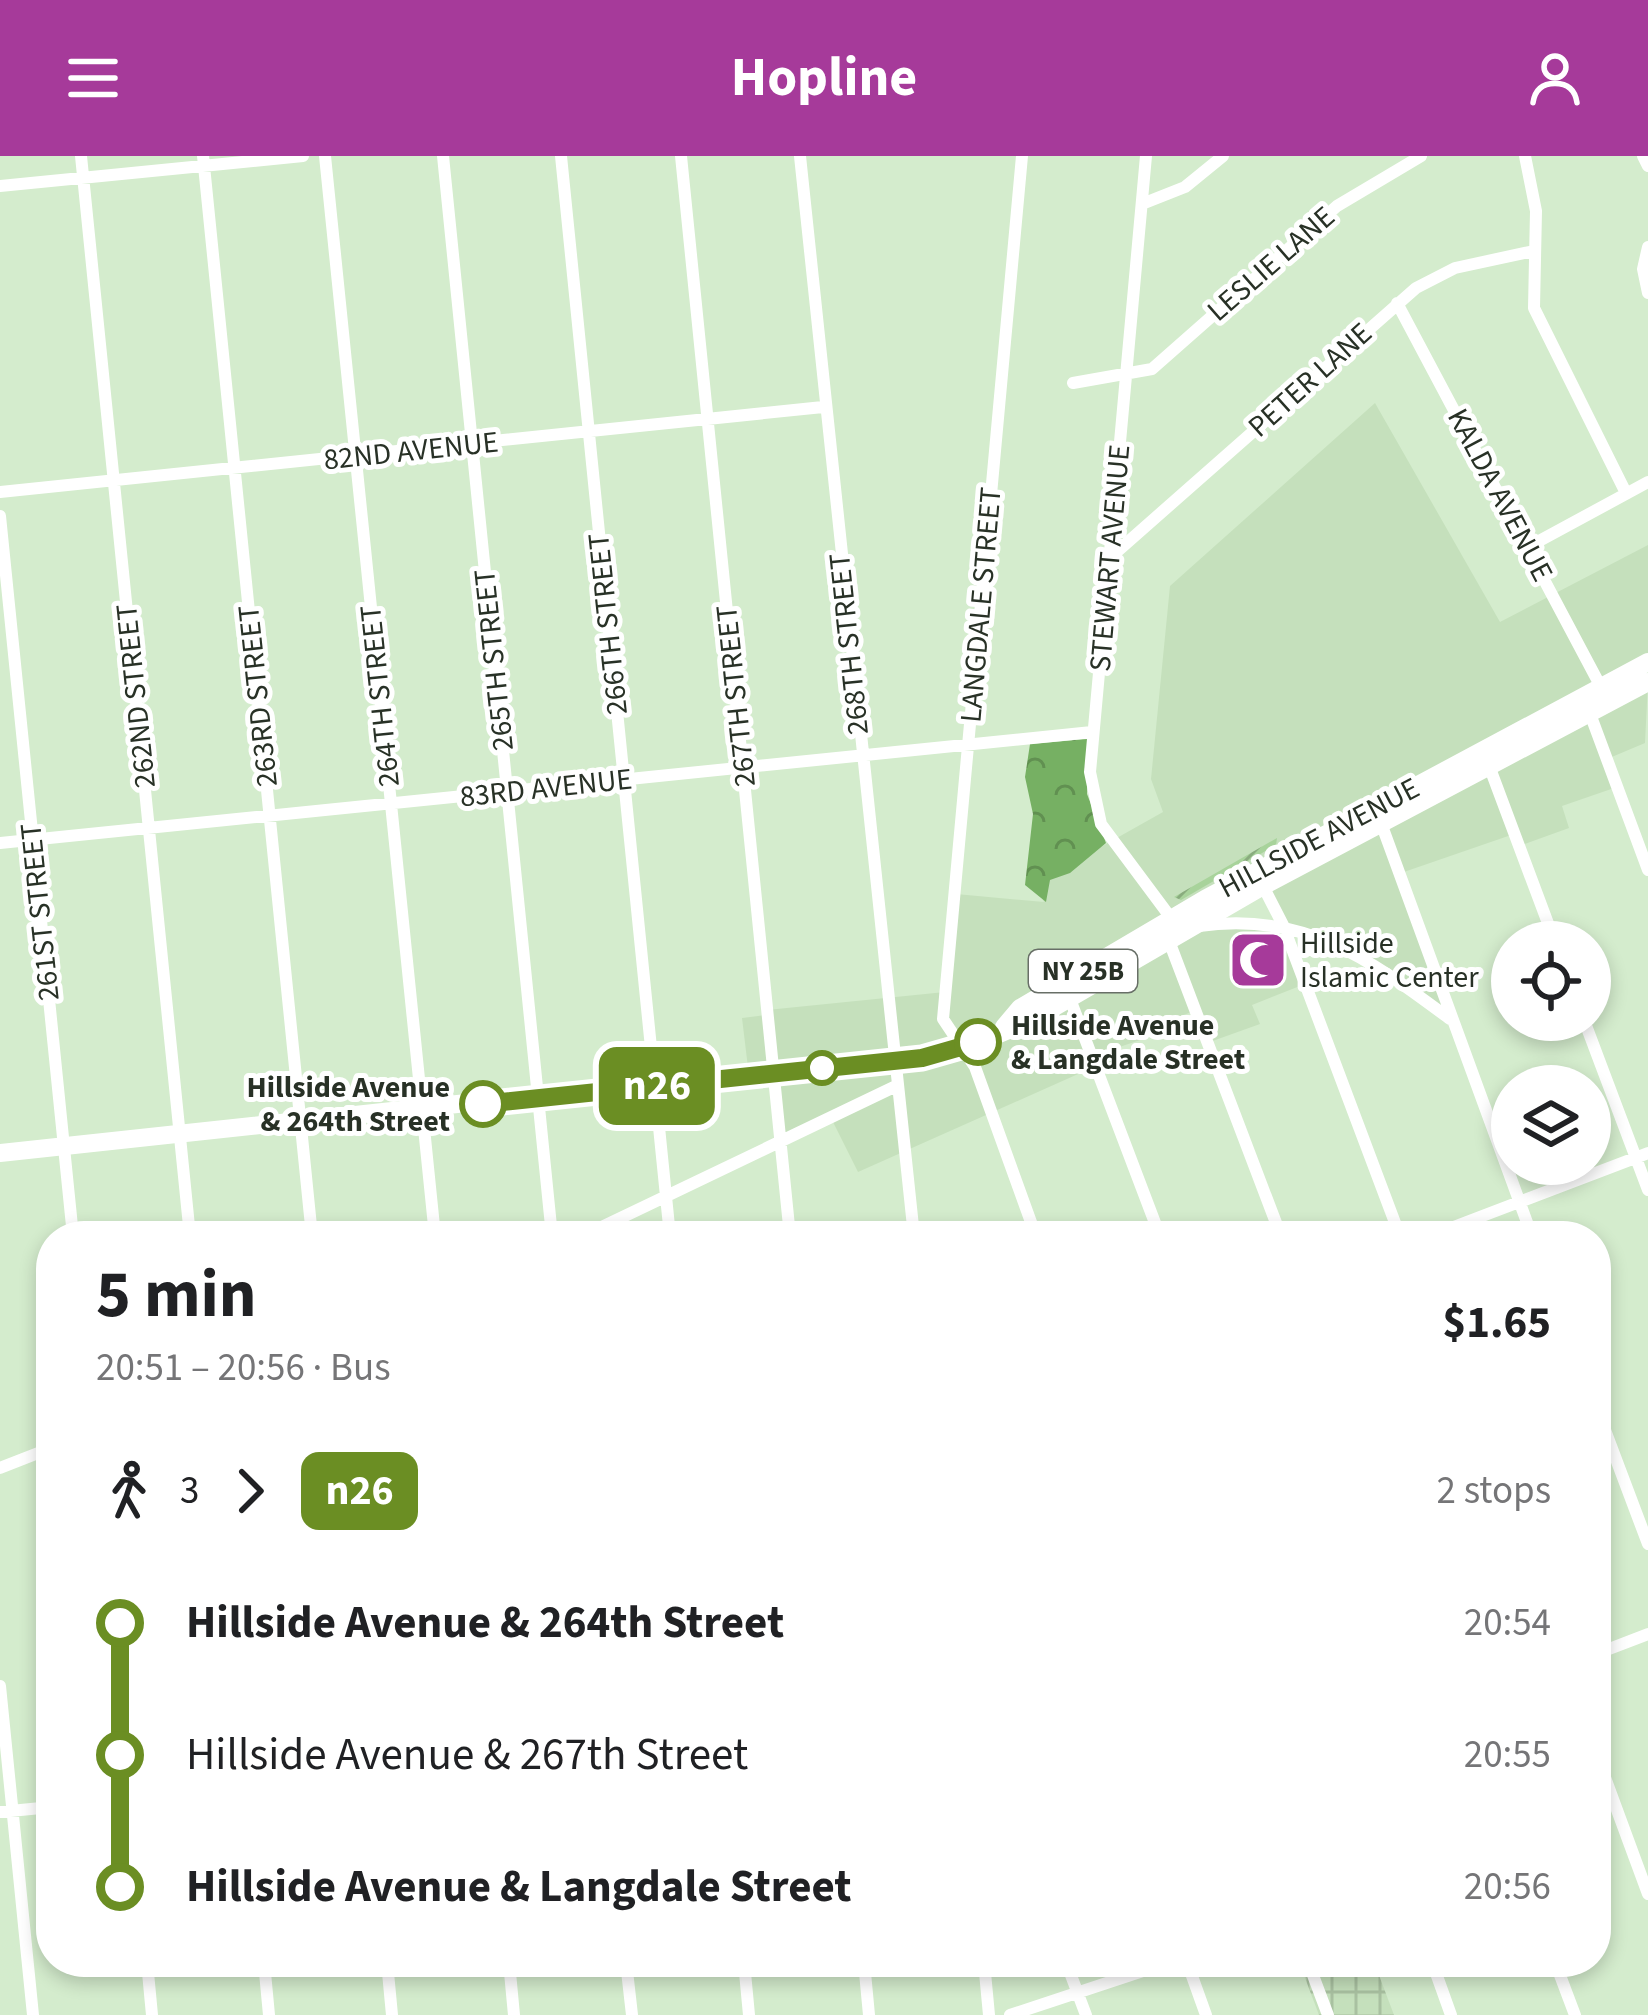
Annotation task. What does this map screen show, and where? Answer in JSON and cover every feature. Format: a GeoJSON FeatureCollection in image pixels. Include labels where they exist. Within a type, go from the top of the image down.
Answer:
{"type":"FeatureCollection","features":[{"type":"Feature","properties":{"kind":"main road","name":"HILLSIDE AVENUE"},"geometry":{"type":"LineString","coordinates":[[1001,1030],[1020,1008],[1382,823],[1648,662]]}},
{"type":"Feature","properties":{"kind":"main road","name":"HILLSIDE AVENUE"},"geometry":{"type":"LineString","coordinates":[[0,1153],[961,1051],[1070,999],[1179,930],[1486,757],[1648,682]]}},
{"type":"Feature","properties":{"kind":"street","name":"262ND STREET"},"geometry":{"type":"LineString","coordinates":[[81,156],[189,1221]]}},
{"type":"Feature","properties":{"kind":"street"},"geometry":{"type":"LineString","coordinates":[[0,187],[204,161],[303,156]]}},
{"type":"Feature","properties":{"kind":"street","name":"264TH STREET"},"geometry":{"type":"LineString","coordinates":[[326,156],[433,1221]]}},
{"type":"Feature","properties":{"kind":"street","name":"265TH STREET"},"geometry":{"type":"LineString","coordinates":[[443,156],[550,1221]]}},
{"type":"Feature","properties":{"kind":"street","name":"266TH STREET"},"geometry":{"type":"LineString","coordinates":[[561,156],[668,1221]]}},
{"type":"Feature","properties":{"kind":"street","name":"267TH STREET"},"geometry":{"type":"LineString","coordinates":[[681,156],[789,1221]]}},
{"type":"Feature","properties":{"kind":"street","name":"268TH STREET"},"geometry":{"type":"LineString","coordinates":[[800,156],[912,1221]]}},
{"type":"Feature","properties":{"kind":"street","name":"LANGDALE STREET"},"geometry":{"type":"LineString","coordinates":[[1022,156],[944,1019],[975,1067],[1031,1221]]}},
{"type":"Feature","properties":{"kind":"street","name":"STEWART AVENUE"},"geometry":{"type":"LineString","coordinates":[[1146,156],[1092,732],[1091,789],[1101,824],[1179,930],[1275,1221]]}},
{"type":"Feature","properties":{"kind":"street"},"geometry":{"type":"LineString","coordinates":[[1142,204],[1185,188],[1222,156]]}},
{"type":"Feature","properties":{"kind":"street","name":"LESLIE LANE"},"geometry":{"type":"LineString","coordinates":[[1126,376],[1152,369],[1337,206],[1421,156]]}},
{"type":"Feature","properties":{"kind":"street"},"geometry":{"type":"LineString","coordinates":[[1525,156],[1534,185],[1531,290],[1541,330],[1627,494]]}},
{"type":"Feature","properties":{"kind":"street"},"geometry":{"type":"LineString","coordinates":[[1642,156],[1648,166]]}},
{"type":"Feature","properties":{"kind":"street","name":"263RD STREET"},"geometry":{"type":"LineString","coordinates":[[204,161],[311,1221]]}},
{"type":"Feature","properties":{"kind":"street"},"geometry":{"type":"LineString","coordinates":[[1648,247],[1643,269],[1648,292]]}},
{"type":"Feature","properties":{"kind":"street","name":"PETER LANE"},"geometry":{"type":"LineString","coordinates":[[1112,556],[1397,303],[1455,268],[1534,250]]}},
{"type":"Feature","properties":{"kind":"street","name":"KALDA AVENUE"},"geometry":{"type":"LineString","coordinates":[[1397,303],[1601,687]]}},
{"type":"Feature","properties":{"kind":"street"},"geometry":{"type":"LineString","coordinates":[[1073,383],[1126,376]]}},
{"type":"Feature","properties":{"kind":"street","name":"82ND AVENUE"},"geometry":{"type":"LineString","coordinates":[[0,492],[823,407]]}},
{"type":"Feature","properties":{"kind":"street"},"geometry":{"type":"LineString","coordinates":[[1528,547],[1648,482]]}},
{"type":"Feature","properties":{"kind":"street","name":"261ST STREET"},"geometry":{"type":"LineString","coordinates":[[0,516],[71,1221]]}},
{"type":"Feature","properties":{"kind":"street"},"geometry":{"type":"LineString","coordinates":[[1589,711],[1648,870]]}},
{"type":"Feature","properties":{"kind":"street","name":"83RD AVENUE"},"geometry":{"type":"LineString","coordinates":[[0,843],[1092,732]]}},
{"type":"Feature","properties":{"kind":"street"},"geometry":{"type":"LineString","coordinates":[[1486,757],[1547,921]]}},
{"type":"Feature","properties":{"kind":"street"},"geometry":{"type":"LineString","coordinates":[[1382,823],[1526,1221]]}},
{"type":"Feature","properties":{"kind":"street"},"geometry":{"type":"LineString","coordinates":[[1264,886],[1394,1221]]}},
{"type":"Feature","properties":{"kind":"street"},"geometry":{"type":"LineString","coordinates":[[1179,930],[1283,925],[1370,960],[1450,1019]]}},
{"type":"Feature","properties":{"kind":"street"},"geometry":{"type":"LineString","coordinates":[[1070,999],[1154,1221]]}},
{"type":"Feature","properties":{"kind":"street"},"geometry":{"type":"LineString","coordinates":[[1593,1041],[1642,1156],[1648,1190]]}},
{"type":"Feature","properties":{"kind":"street"},"geometry":{"type":"LineString","coordinates":[[616,1221],[895,1087]]}},
{"type":"Feature","properties":{"kind":"street"},"geometry":{"type":"LineString","coordinates":[[1472,1221],[1642,1156]]}},
{"type":"Feature","properties":{"kind":"street"},"geometry":{"type":"LineString","coordinates":[[1611,1446],[1648,1544]]}},
{"type":"Feature","properties":{"kind":"street"},"geometry":{"type":"LineString","coordinates":[[0,1468],[36,1454]]}},
{"type":"Feature","properties":{"kind":"street"},"geometry":{"type":"LineString","coordinates":[[1611,1648],[1648,1634]]}},
{"type":"Feature","properties":{"kind":"street"},"geometry":{"type":"LineString","coordinates":[[0,1686],[6,1812],[33,2015]]}},
{"type":"Feature","properties":{"kind":"street"},"geometry":{"type":"LineString","coordinates":[[1611,1794],[1648,1894]]}},
{"type":"Feature","properties":{"kind":"street"},"geometry":{"type":"LineString","coordinates":[[6,1812],[36,1809]]}},
{"type":"Feature","properties":{"kind":"street"},"geometry":{"type":"LineString","coordinates":[[148,1977],[152,2015]]}},
{"type":"Feature","properties":{"kind":"street"},"geometry":{"type":"LineString","coordinates":[[265,1977],[269,2015]]}},
{"type":"Feature","properties":{"kind":"street"},"geometry":{"type":"LineString","coordinates":[[388,1977],[392,2015]]}},
{"type":"Feature","properties":{"kind":"street"},"geometry":{"type":"LineString","coordinates":[[510,1977],[514,2015]]}},
{"type":"Feature","properties":{"kind":"street"},"geometry":{"type":"LineString","coordinates":[[628,1977],[632,2015]]}},
{"type":"Feature","properties":{"kind":"street"},"geometry":{"type":"LineString","coordinates":[[745,1977],[749,2015]]}},
{"type":"Feature","properties":{"kind":"street"},"geometry":{"type":"LineString","coordinates":[[865,1977],[869,2015]]}},
{"type":"Feature","properties":{"kind":"street"},"geometry":{"type":"LineString","coordinates":[[985,1977],[989,2015]]}},
{"type":"Feature","properties":{"kind":"street"},"geometry":{"type":"LineString","coordinates":[[1072,1977],[1086,2015]]}},
{"type":"Feature","properties":{"kind":"street"},"geometry":{"type":"LineString","coordinates":[[1010,2015],[1129,1977]]}},
{"type":"Feature","properties":{"kind":"street"},"geometry":{"type":"LineString","coordinates":[[1192,1977],[1207,2015]]}},
{"type":"Feature","properties":{"kind":"street"},"geometry":{"type":"LineString","coordinates":[[1314,1977],[1328,2015]]}},
{"type":"Feature","properties":{"kind":"street"},"geometry":{"type":"LineString","coordinates":[[1437,1977],[1451,2015]]}},
{"type":"Feature","properties":{"kind":"street"},"geometry":{"type":"LineString","coordinates":[[1561,1977],[1575,2015]]}},
{"type":"Feature","properties":{"kind":"shaded area"},"geometry":{"type":"Polygon","coordinates":[[[1375,403],[1500,622],[1648,545],[1648,662],[1171,918],[1020,1008],[1003,1028],[1032,1020],[1192,927],[1282,925],[1263,886],[1648,682],[1645,743],[1607,759],[1617,787],[1562,806],[1569,828],[1519,846],[1514,834],[1401,873],[1450,1019],[1370,960],[1285,925],[1305,984],[1252,1005],[1260,1024],[1207,1043],[1194,1011],[1144,1030],[1146,1038],[1093,1056],[1096,1066],[858,1172],[832,1120],[781,1145],[774,1074],[749,1076],[742,1018],[767,1015],[767,1010],[945,992],[956,894],[1044,902],[1035,884],[1163,812],[1151,779],[1170,586],[1375,403]]]}},
{"type":"Feature","properties":{"kind":"shaded area"},"geometry":{"type":"Polygon","coordinates":[[[1277,838],[1276,845],[1181,900],[1174,897],[1277,838]]]}},
{"type":"Feature","properties":{"kind":"shaded area"},"geometry":{"type":"Polygon","coordinates":[[[1305,1977],[1380,1977],[1394,2015],[1319,2015],[1305,1977]]]}},
{"type":"Feature","properties":{"kind":"green space"},"geometry":{"type":"Polygon","coordinates":[[[1087,739],[1087,794],[1106,843],[1070,873],[1050,880],[1046,902],[1025,885],[1033,814],[1025,777],[1030,744],[1087,739]]]}},
{"type":"Feature","properties":{"kind":"bus line","name":"n26"},"geometry":{"type":"LineString","coordinates":[[483,1104],[922,1058],[961,1051],[978,1042]]}},
{"type":"Feature","properties":{"kind":"place","name":"Hillside Islamic Center"},"geometry":{"type":"Point","coordinates":[1258,960]}},
{"type":"Feature","properties":{"kind":"place","name":"Hillside Avenue & Langdale Street"},"geometry":{"type":"Point","coordinates":[978,1042]}},
{"type":"Feature","properties":{"kind":"place","name":"Hillside Avenue & 264th Street"},"geometry":{"type":"Point","coordinates":[483,1104]}}]}
